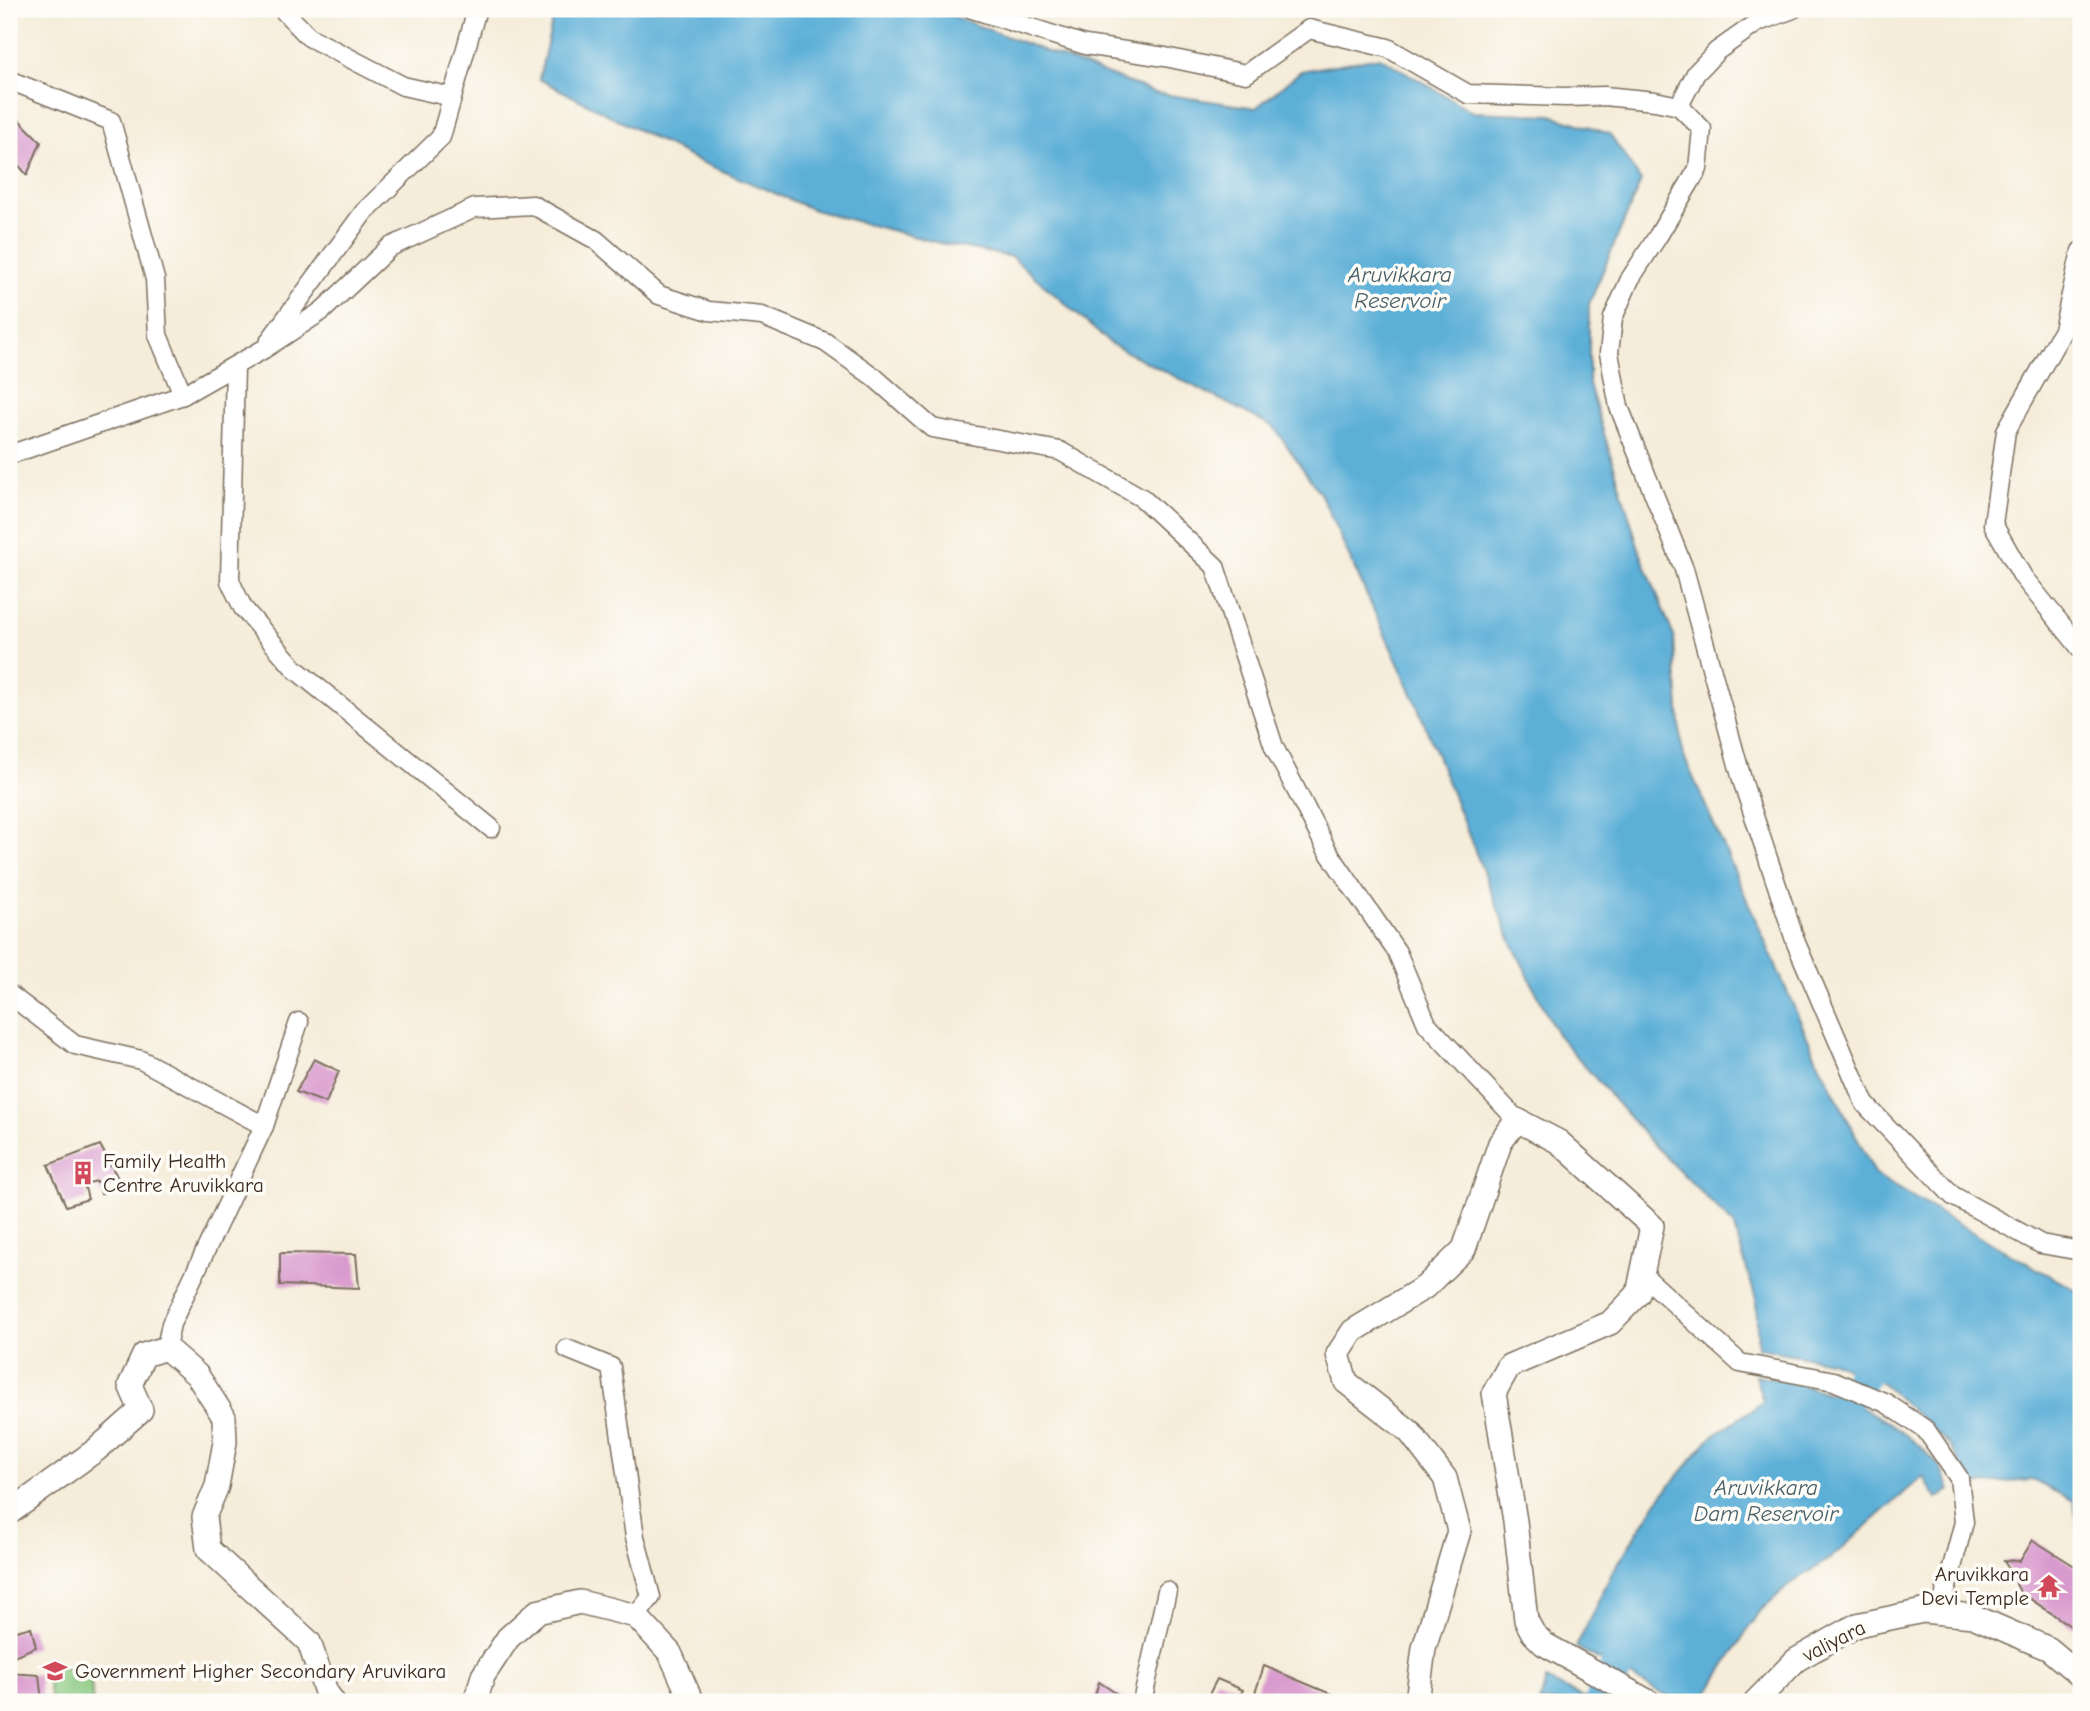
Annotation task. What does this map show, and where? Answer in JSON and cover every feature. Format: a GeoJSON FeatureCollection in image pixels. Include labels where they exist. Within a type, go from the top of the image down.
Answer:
{"type":"FeatureCollection","features":[{"type":"Feature","properties":{"kind":"street"},"geometry":{"type":"LineString","coordinates":[[282,9],[309,37],[356,62],[403,86],[452,97]]}},
{"type":"Feature","properties":{"kind":"street"},"geometry":{"type":"LineString","coordinates":[[264,349],[364,212],[441,138],[477,9]]}},
{"type":"Feature","properties":{"kind":"street"},"geometry":{"type":"LineString","coordinates":[[972,9],[1085,45],[1165,57],[1245,74],[1309,29],[1388,48],[1468,94],[1604,96],[1679,106],[1702,129],[1698,169],[1630,279],[1613,318],[1609,354],[1619,407],[1684,569],[1743,783],[1796,943],[1865,1104],[1953,1196],[2041,1244],[2081,1251]]}},
{"type":"Feature","properties":{"kind":"street"},"geometry":{"type":"LineString","coordinates":[[1679,106],[1696,73],[1717,51],[1758,22],[1793,9]]}},
{"type":"Feature","properties":{"kind":"street"},"geometry":{"type":"LineString","coordinates":[[9,80],[111,121],[155,279],[159,335],[183,395]]}},
{"type":"Feature","properties":{"kind":"street"},"geometry":{"type":"LineString","coordinates":[[9,455],[183,395],[322,312],[390,247],[475,208],[533,205],[596,240],[659,295],[709,311],[762,316],[825,342],[874,377],[932,428],[1060,451],[1142,498],[1215,566],[1274,747],[1327,850],[1397,952],[1427,1024],[1517,1120],[1559,1142],[1652,1226],[1638,1294],[1610,1323],[1509,1366],[1494,1393],[1515,1521],[1526,1620],[1533,1633],[1544,1644],[1650,1702]]}},
{"type":"Feature","properties":{"kind":"street"},"geometry":{"type":"LineString","coordinates":[[2081,251],[2063,330],[2006,431],[1993,524],[2023,576],[2081,649]]}},
{"type":"Feature","properties":{"kind":"street"},"geometry":{"type":"LineString","coordinates":[[235,366],[230,581],[243,608],[295,669],[491,828]]}},
{"type":"Feature","properties":{"kind":"street"},"geometry":{"type":"LineString","coordinates":[[9,994],[75,1045],[141,1060],[264,1126]]}},
{"type":"Feature","properties":{"kind":"street"},"geometry":{"type":"LineString","coordinates":[[166,1348],[171,1324],[264,1126],[299,1022]]}},
{"type":"Feature","properties":{"kind":"street"},"geometry":{"type":"LineString","coordinates":[[1417,1702],[1424,1648],[1459,1531],[1445,1478],[1409,1431],[1346,1382],[1338,1354],[1353,1331],[1424,1287],[1464,1248],[1500,1143],[1517,1120]]}},
{"type":"Feature","properties":{"kind":"street"},"geometry":{"type":"LineString","coordinates":[[1642,1274],[1740,1363],[1835,1381],[1886,1403],[1926,1430],[1959,1478],[1964,1522],[1940,1613]]}},
{"type":"Feature","properties":{"kind":"street"},"geometry":{"type":"LineString","coordinates":[[9,1513],[96,1450],[141,1410],[130,1385],[144,1355],[166,1348]]}},
{"type":"Feature","properties":{"kind":"street"},"geometry":{"type":"LineString","coordinates":[[166,1348],[197,1375],[224,1417],[225,1442],[217,1486],[204,1517],[208,1549],[309,1642],[326,1692],[333,1702]]}},
{"type":"Feature","properties":{"kind":"street"},"geometry":{"type":"LineString","coordinates":[[567,1349],[611,1367],[635,1537],[651,1597],[636,1616]]}},
{"type":"Feature","properties":{"kind":"street"},"geometry":{"type":"LineString","coordinates":[[1142,1702],[1167,1591]]}},
{"type":"Feature","properties":{"kind":"street"},"geometry":{"type":"LineString","coordinates":[[475,1702],[483,1676],[508,1638],[537,1612],[580,1602],[636,1616],[670,1653],[692,1702]]}},
{"type":"Feature","properties":{"kind":"street","name":"valiyara"},"geometry":{"type":"LineString","coordinates":[[1755,1702],[1796,1660],[1857,1625],[1923,1611],[1973,1616],[2049,1650],[2081,1676]]}},
{"type":"Feature","properties":{"kind":"green space"},"geometry":{"type":"Polygon","coordinates":[[[46,1667],[90,1669],[93,1702],[51,1702],[46,1667]]]}},
{"type":"Feature","properties":{"kind":"water","name":"Aruvikkara Reservoir"},"geometry":{"type":"Polygon","coordinates":[[[555,9],[934,9],[1156,93],[1256,108],[1301,71],[1380,57],[1473,112],[1551,115],[1610,134],[1641,181],[1589,304],[1589,384],[1640,552],[1674,637],[1682,752],[1816,1057],[1876,1175],[2081,1293],[2081,1548],[2074,1501],[2032,1480],[1971,1485],[1950,1445],[1880,1381],[1829,1361],[1758,1348],[1756,1299],[1733,1224],[1650,1141],[1557,1034],[1511,941],[1414,698],[1321,495],[1274,427],[1111,344],[1012,257],[939,243],[814,210],[692,158],[539,79],[555,9]]]}},
{"type":"Feature","properties":{"kind":"water","name":"Aruvikkara Dam Reservoir"},"geometry":{"type":"Polygon","coordinates":[[[1755,1375],[1829,1394],[1875,1415],[1897,1428],[1935,1461],[1950,1490],[1937,1499],[1923,1476],[1832,1557],[1789,1585],[1758,1613],[1702,1702],[1677,1702],[1576,1647],[1612,1573],[1657,1501],[1710,1438],[1763,1402],[1755,1375]]]}},
{"type":"Feature","properties":{"kind":"water"},"geometry":{"type":"Polygon","coordinates":[[[1546,1680],[1593,1702],[1540,1702],[1546,1680]]]}},
{"type":"Feature","properties":{"kind":"building"},"geometry":{"type":"Polygon","coordinates":[[[16,117],[41,142],[27,175],[9,154],[9,127],[16,117]]]}},
{"type":"Feature","properties":{"kind":"building"},"geometry":{"type":"Polygon","coordinates":[[[314,1059],[339,1071],[326,1103],[296,1092],[314,1059]]]}},
{"type":"Feature","properties":{"kind":"building","name":"Family Health Centre Aruvikkara"},"geometry":{"type":"Polygon","coordinates":[[[100,1145],[120,1182],[101,1194],[97,1181],[84,1184],[88,1199],[66,1206],[48,1165],[100,1145]]]}},
{"type":"Feature","properties":{"kind":"building"},"geometry":{"type":"Polygon","coordinates":[[[280,1253],[356,1254],[359,1288],[280,1285],[280,1253]]]}},
{"type":"Feature","properties":{"kind":"building","name":"Aruvikkara Devi Temple"},"geometry":{"type":"Polygon","coordinates":[[[2033,1540],[2081,1570],[2081,1633],[2020,1592],[2004,1560],[2020,1561],[2033,1540]]]}},
{"type":"Feature","properties":{"kind":"building"},"geometry":{"type":"Polygon","coordinates":[[[31,1627],[36,1647],[9,1658],[9,1633],[31,1627]]]}},
{"type":"Feature","properties":{"kind":"building"},"geometry":{"type":"Polygon","coordinates":[[[1264,1666],[1350,1702],[1252,1702],[1264,1666]]]}},
{"type":"Feature","properties":{"kind":"building"},"geometry":{"type":"Polygon","coordinates":[[[9,1673],[39,1675],[42,1702],[9,1702],[9,1673]]]}},
{"type":"Feature","properties":{"kind":"building"},"geometry":{"type":"Polygon","coordinates":[[[1217,1679],[1243,1690],[1236,1702],[1205,1702],[1217,1679]]]}},
{"type":"Feature","properties":{"kind":"building"},"geometry":{"type":"Polygon","coordinates":[[[1099,1682],[1126,1700],[1126,1702],[1093,1702],[1099,1682]]]}},
{"type":"Feature","properties":{"kind":"waterway"},"geometry":{"type":"LineString","coordinates":[[1820,1435],[1869,1367],[1904,1357]]}},
{"type":"Feature","properties":{"kind":"waterway"},"geometry":{"type":"LineString","coordinates":[[1601,1702],[1624,1651]]}},
{"type":"Feature","properties":{"kind":"place","name":"Family Health Centre Aruvikkara"},"geometry":{"type":"Point","coordinates":[83,1173]}},
{"type":"Feature","properties":{"kind":"place","name":"Aruvikkara Devi Temple"},"geometry":{"type":"Point","coordinates":[2049,1586]}},
{"type":"Feature","properties":{"kind":"place","name":"Government Higher Secondary Aruvikara"},"geometry":{"type":"Point","coordinates":[55,1671]}}]}
